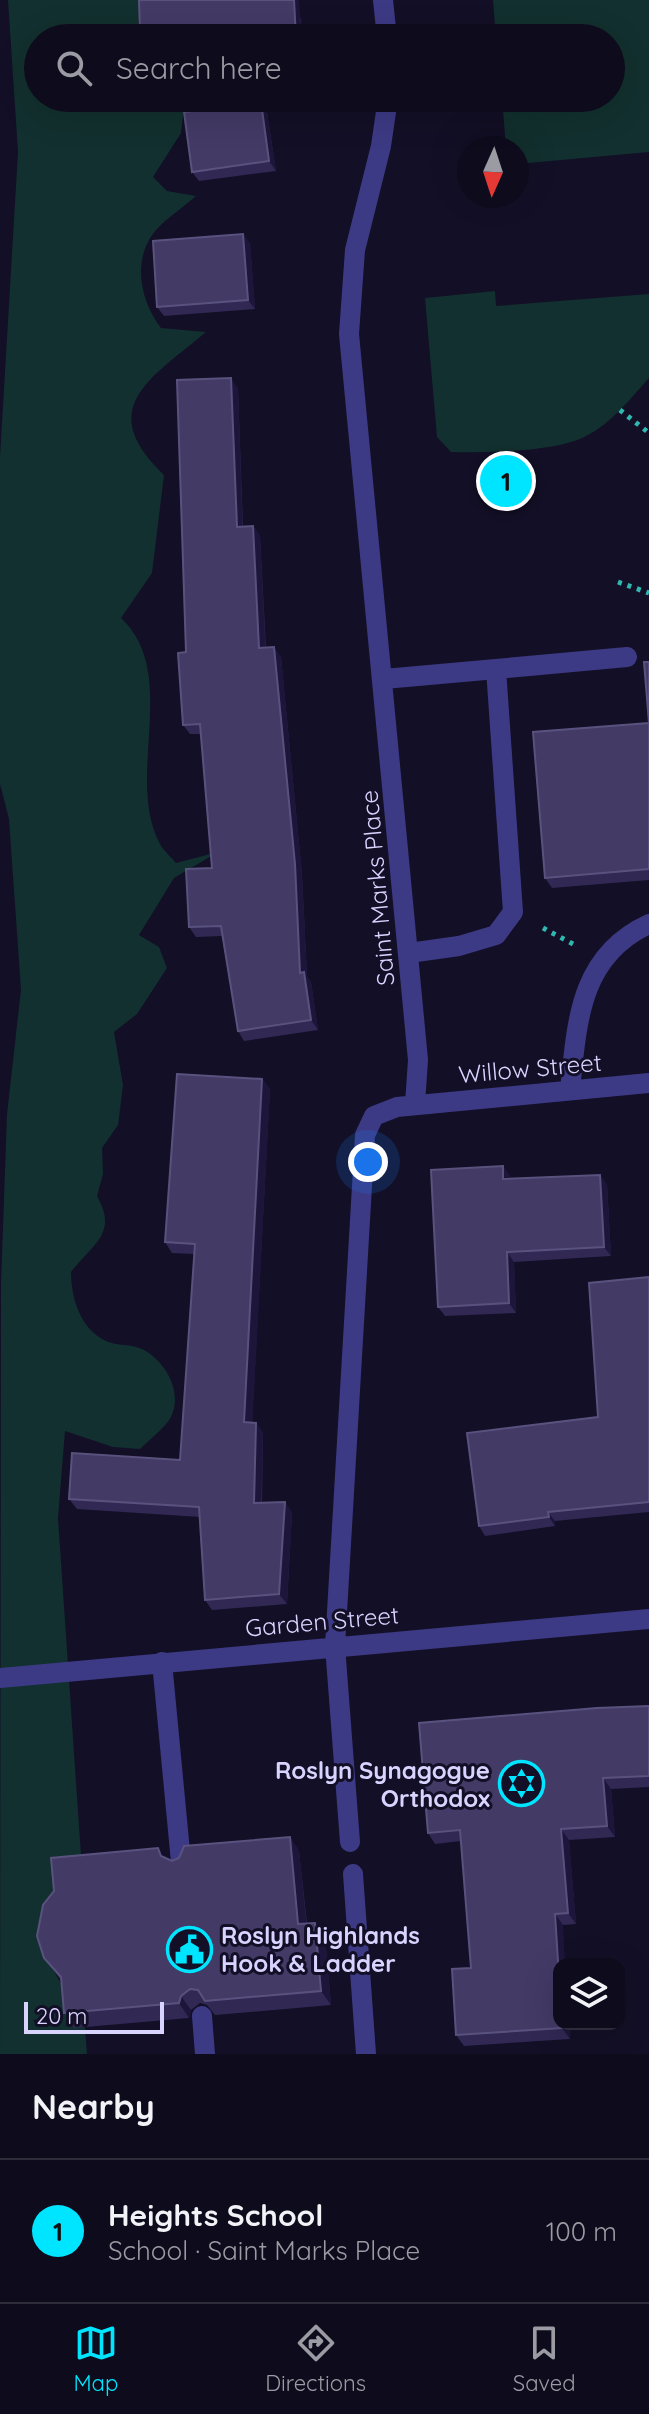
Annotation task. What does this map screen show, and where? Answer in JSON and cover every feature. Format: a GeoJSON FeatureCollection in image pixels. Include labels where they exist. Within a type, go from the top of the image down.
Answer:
{"type":"FeatureCollection","features":[{"type":"Feature","properties":{"kind":"street"},"geometry":{"type":"LineString","coordinates":[[383,0],[386,24]]}},
{"type":"Feature","properties":{"kind":"street","name":"Saint Marks Place"},"geometry":{"type":"LineString","coordinates":[[386,112],[381,146],[361,214],[348,310],[350,359],[409,953],[418,1060],[415,1104]]}},
{"type":"Feature","properties":{"kind":"street"},"geometry":{"type":"LineString","coordinates":[[384,679],[627,657]]}},
{"type":"Feature","properties":{"kind":"street"},"geometry":{"type":"LineString","coordinates":[[409,953],[459,946],[496,935],[513,912],[496,669]]}},
{"type":"Feature","properties":{"kind":"street"},"geometry":{"type":"LineString","coordinates":[[570,1090],[579,1009],[602,960],[631,933],[649,924]]}},
{"type":"Feature","properties":{"kind":"street","name":"Willow Street"},"geometry":{"type":"LineString","coordinates":[[415,1104],[649,1083]]}},
{"type":"Feature","properties":{"kind":"street"},"geometry":{"type":"LineString","coordinates":[[350,1842],[335,1646],[362,1156],[365,1135],[374,1116],[415,1104]]}},
{"type":"Feature","properties":{"kind":"street","name":"Garden Street"},"geometry":{"type":"LineString","coordinates":[[0,1678],[649,1619]]}},
{"type":"Feature","properties":{"kind":"street"},"geometry":{"type":"LineString","coordinates":[[162,1662],[181,1862]]}},
{"type":"Feature","properties":{"kind":"street"},"geometry":{"type":"LineString","coordinates":[[353,1874],[366,2054]]}},
{"type":"Feature","properties":{"kind":"street"},"geometry":{"type":"LineString","coordinates":[[202,2016],[205,2054]]}},
{"type":"Feature","properties":{"kind":"path"},"geometry":{"type":"LineString","coordinates":[[620,410],[649,433]]}},
{"type":"Feature","properties":{"kind":"path"},"geometry":{"type":"LineString","coordinates":[[618,582],[649,593]]}},
{"type":"Feature","properties":{"kind":"path"},"geometry":{"type":"LineString","coordinates":[[513,912],[602,960]]}},
{"type":"Feature","properties":{"kind":"green space"},"geometry":{"type":"Polygon","coordinates":[[[8,0],[142,0],[138,24],[24,24],[24,112],[183,112],[181,133],[153,177],[167,191],[196,196],[161,225],[149,240],[141,266],[141,279],[148,305],[161,328],[206,332],[150,380],[138,396],[132,413],[133,431],[143,452],[164,475],[152,573],[121,618],[138,641],[147,668],[150,697],[147,788],[150,817],[160,844],[176,863],[218,852],[174,878],[139,935],[159,947],[167,968],[137,1014],[114,1032],[123,1085],[118,1125],[102,1148],[103,1174],[97,1196],[103,1209],[104,1229],[95,1245],[71,1272],[75,1302],[90,1329],[106,1341],[138,1347],[151,1354],[170,1378],[175,1398],[171,1417],[140,1449],[113,1447],[65,1431],[58,1518],[82,1870],[49,1962],[85,2027],[87,2054],[0,2054],[1,1284],[7,1114],[21,990],[9,819],[0,784],[0,457],[18,152],[8,0]]]}},
{"type":"Feature","properties":{"kind":"green space"},"geometry":{"type":"Polygon","coordinates":[[[493,0],[649,0],[649,152],[529,163],[529,136],[505,136],[503,112],[625,112],[625,24],[495,24],[493,0]]]}},
{"type":"Feature","properties":{"kind":"green space"},"geometry":{"type":"Polygon","coordinates":[[[495,291],[496,306],[649,294],[649,378],[604,424],[573,441],[520,450],[451,452],[437,437],[425,298],[495,291]]]}},
{"type":"Feature","properties":{"kind":"building"},"geometry":{"type":"Polygon","coordinates":[[[139,0],[294,0],[295,24],[140,24],[139,0]]]}},
{"type":"Feature","properties":{"kind":"building"},"geometry":{"type":"Polygon","coordinates":[[[184,112],[262,112],[269,161],[192,172],[184,112]]]}},
{"type":"Feature","properties":{"kind":"building"},"geometry":{"type":"Polygon","coordinates":[[[243,234],[248,300],[157,307],[153,241],[243,234]]]}},
{"type":"Feature","properties":{"kind":"building"},"geometry":{"type":"Polygon","coordinates":[[[231,378],[237,527],[253,526],[259,648],[274,647],[295,864],[300,973],[304,972],[311,1020],[238,1031],[221,926],[189,927],[186,869],[212,868],[200,724],[183,725],[178,653],[186,652],[177,380],[231,378]]]}},
{"type":"Feature","properties":{"kind":"building"},"geometry":{"type":"Polygon","coordinates":[[[644,662],[649,662],[649,723],[644,662]]]}},
{"type":"Feature","properties":{"kind":"building"},"geometry":{"type":"Polygon","coordinates":[[[649,723],[649,869],[545,878],[533,732],[649,723]]]}},
{"type":"Feature","properties":{"kind":"building"},"geometry":{"type":"Polygon","coordinates":[[[177,1074],[262,1079],[244,1422],[256,1423],[254,1503],[285,1502],[279,1594],[205,1600],[199,1507],[69,1499],[72,1453],[180,1460],[195,1244],[165,1242],[177,1074]]]}},
{"type":"Feature","properties":{"kind":"building"},"geometry":{"type":"Polygon","coordinates":[[[503,1166],[503,1179],[600,1175],[604,1247],[507,1252],[509,1303],[438,1307],[431,1170],[503,1166]]]}},
{"type":"Feature","properties":{"kind":"building"},"geometry":{"type":"Polygon","coordinates":[[[649,1277],[649,1502],[548,1512],[549,1517],[479,1526],[467,1433],[598,1417],[589,1283],[649,1277]]]}},
{"type":"Feature","properties":{"kind":"building"},"geometry":{"type":"Polygon","coordinates":[[[649,1706],[649,1776],[603,1778],[607,1826],[561,1829],[568,1913],[555,1914],[558,1958],[553,1958],[553,2029],[456,2035],[452,1969],[471,1968],[460,1830],[428,1833],[419,1723],[649,1706]]]}},
{"type":"Feature","properties":{"kind":"building"},"geometry":{"type":"Polygon","coordinates":[[[290,1837],[298,1924],[315,1923],[321,1991],[205,2001],[198,1990],[190,1989],[181,1996],[179,2003],[64,2013],[61,1977],[44,1958],[37,1936],[43,1905],[54,1891],[51,1858],[158,1848],[161,1856],[172,1861],[179,1858],[184,1846],[290,1837]]]}},
{"type":"Feature","properties":{"kind":"place","name":"Heights School"},"geometry":{"type":"Point","coordinates":[506,481]}},
{"type":"Feature","properties":{"kind":"place","name":"Roslyn Synagogue Orthodox"},"geometry":{"type":"Point","coordinates":[521,1784]}},
{"type":"Feature","properties":{"kind":"place","name":"Roslyn Highlands Hook & Ladder"},"geometry":{"type":"Point","coordinates":[190,1949]}}]}
